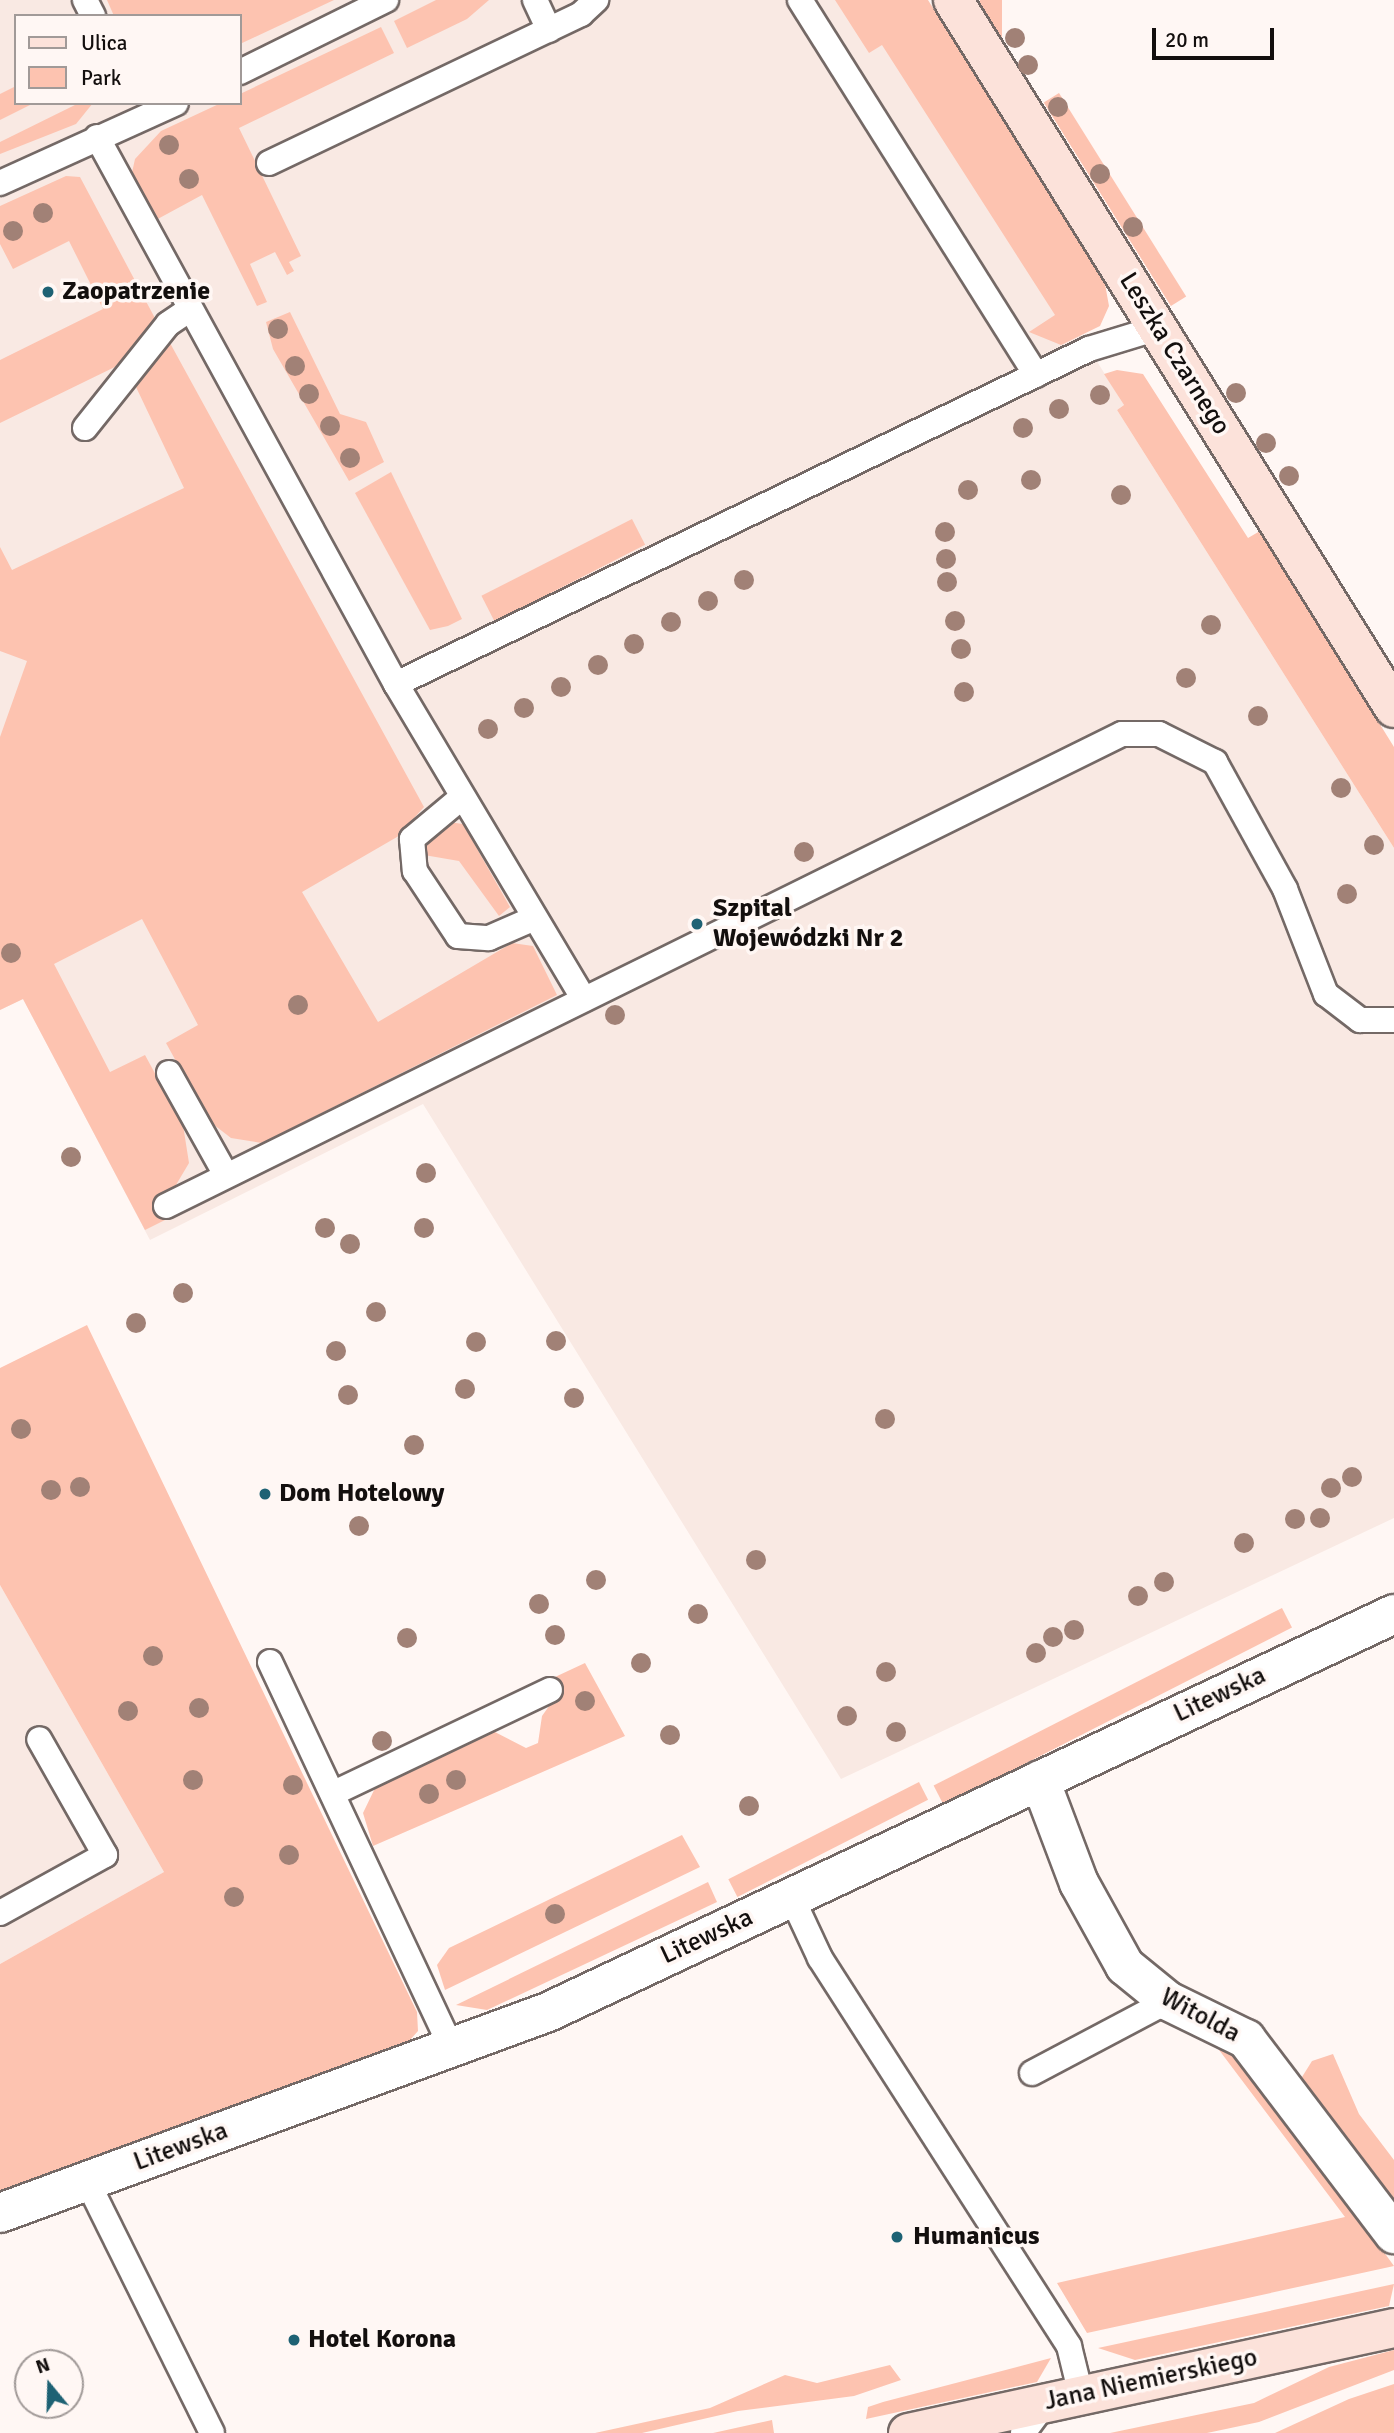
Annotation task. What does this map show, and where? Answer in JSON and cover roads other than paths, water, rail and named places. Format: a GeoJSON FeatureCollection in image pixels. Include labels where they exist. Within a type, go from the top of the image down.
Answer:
{"type":"FeatureCollection","features":[{"type":"Feature","properties":{"kind":"street","name":"Leszka Czarnego"},"geometry":{"type":"LineString","coordinates":[[953,0],[1394,708]]}},
{"type":"Feature","properties":{"kind":"street","name":"Litewska"},"geometry":{"type":"LineString","coordinates":[[0,2213],[452,2049],[792,1898],[1394,1614]]}},
{"type":"Feature","properties":{"kind":"street","name":"Witolda"},"geometry":{"type":"LineString","coordinates":[[1040,1780],[1102,1931],[1125,1966],[1168,2001],[1246,2039],[1394,2234]]}},
{"type":"Feature","properties":{"kind":"street","name":"Jana Niemierskiego"},"geometry":{"type":"LineString","coordinates":[[908,2433],[1394,2328]]}},
{"type":"Feature","properties":{"kind":"lane"},"geometry":{"type":"LineString","coordinates":[[242,71],[386,0]]}},
{"type":"Feature","properties":{"kind":"lane"},"geometry":{"type":"LineString","coordinates":[[535,0],[549,30]]}},
{"type":"Feature","properties":{"kind":"lane"},"geometry":{"type":"LineString","coordinates":[[269,163],[549,30],[596,0]]}},
{"type":"Feature","properties":{"kind":"lane"},"geometry":{"type":"LineString","coordinates":[[800,0],[1036,375]]}},
{"type":"Feature","properties":{"kind":"lane"},"geometry":{"type":"LineString","coordinates":[[0,183],[97,137],[139,111],[167,105]]}},
{"type":"Feature","properties":{"kind":"lane"},"geometry":{"type":"LineString","coordinates":[[97,137],[189,310],[396,684],[461,798],[584,999]]}},
{"type":"Feature","properties":{"kind":"lane"},"geometry":{"type":"LineString","coordinates":[[85,428],[168,324],[189,310]]}},
{"type":"Feature","properties":{"kind":"lane"},"geometry":{"type":"LineString","coordinates":[[396,684],[1036,375],[1158,328]]}},
{"type":"Feature","properties":{"kind":"lane"},"geometry":{"type":"LineString","coordinates":[[166,1206],[1101,741],[1140,732],[1181,741],[1214,762],[1285,889],[1326,994],[1360,1020],[1394,1020]]}},
{"type":"Feature","properties":{"kind":"lane"},"geometry":{"type":"LineString","coordinates":[[461,798],[412,839],[415,871],[458,936],[489,938],[535,918]]}},
{"type":"Feature","properties":{"kind":"lane"},"geometry":{"type":"LineString","coordinates":[[169,1073],[226,1175]]}},
{"type":"Feature","properties":{"kind":"lane"},"geometry":{"type":"LineString","coordinates":[[270,1662],[336,1792],[452,2049]]}},
{"type":"Feature","properties":{"kind":"lane"},"geometry":{"type":"LineString","coordinates":[[336,1792],[550,1690]]}},
{"type":"Feature","properties":{"kind":"lane"},"geometry":{"type":"LineString","coordinates":[[0,1913],[104,1855],[39,1739]]}},
{"type":"Feature","properties":{"kind":"lane"},"geometry":{"type":"LineString","coordinates":[[792,1898],[820,1958],[1069,2346],[1063,2399],[1023,2433]]}},
{"type":"Feature","properties":{"kind":"lane"},"geometry":{"type":"LineString","coordinates":[[1032,2073],[1168,2001]]}},
{"type":"Feature","properties":{"kind":"lane"},"geometry":{"type":"LineString","coordinates":[[88,2181],[212,2433]]}},
{"type":"Feature","properties":{"kind":"place","name":"Zaopatrzenie"},"geometry":{"type":"Point","coordinates":[48,292]}},
{"type":"Feature","properties":{"kind":"place","name":"Szpital Wojewódzki Nr 2"},"geometry":{"type":"Point","coordinates":[697,924]}},
{"type":"Feature","properties":{"kind":"place","name":"Dom Hotelowy"},"geometry":{"type":"Point","coordinates":[265,1494]}},
{"type":"Feature","properties":{"kind":"place","name":"Humanicus"},"geometry":{"type":"Point","coordinates":[897,2237]}},
{"type":"Feature","properties":{"kind":"place","name":"Hotel Korona"},"geometry":{"type":"Point","coordinates":[294,2340]}}]}
